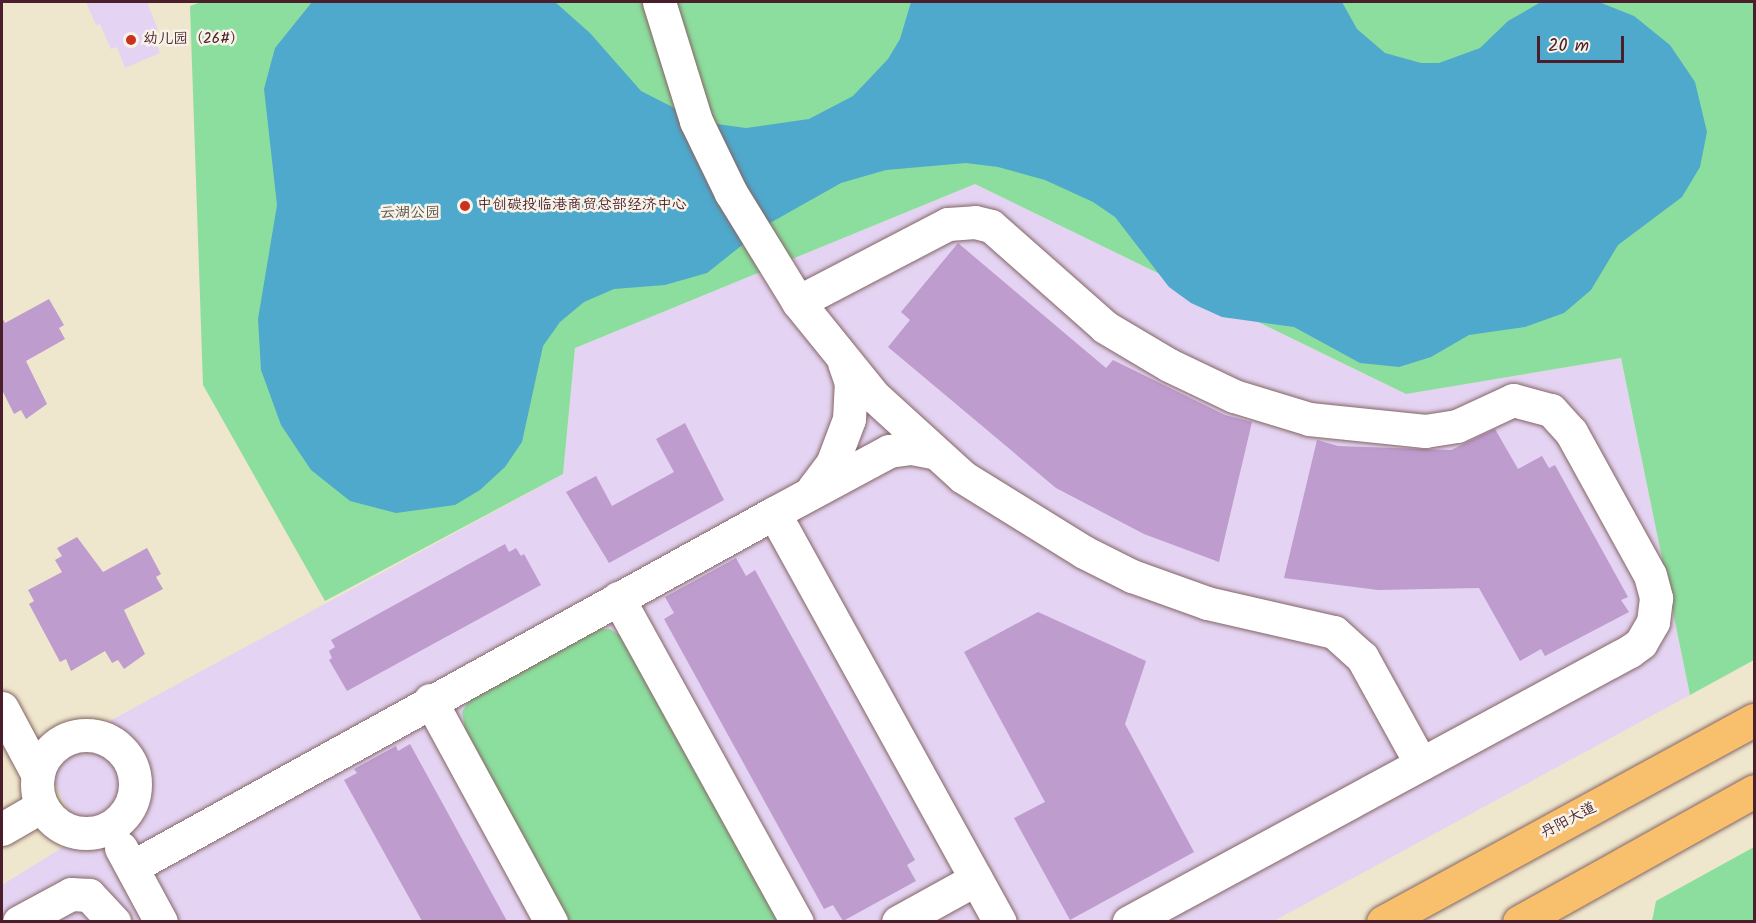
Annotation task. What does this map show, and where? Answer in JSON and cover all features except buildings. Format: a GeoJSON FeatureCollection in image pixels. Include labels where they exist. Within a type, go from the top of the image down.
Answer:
{"type":"FeatureCollection","features":[{"type":"Feature","properties":{"kind":"main road","name":"丹阳大道"},"geometry":{"type":"LineString","coordinates":[[1383,921],[1422,912],[1755,720]]}},
{"type":"Feature","properties":{"kind":"main road"},"geometry":{"type":"LineString","coordinates":[[1519,921],[1556,913],[1755,791]]}},
{"type":"Feature","properties":{"kind":"lane"},"geometry":{"type":"LineString","coordinates":[[659,2],[696,122],[731,193],[798,302],[874,396],[932,452],[1040,528],[1132,576],[1249,615],[1334,632],[1362,657],[1421,764]]}},
{"type":"Feature","properties":{"kind":"lane"},"geometry":{"type":"LineString","coordinates":[[798,302],[948,224],[975,222],[1003,234],[1046,279],[1105,327],[1169,365],[1234,396],[1309,419],[1425,431],[1457,426],[1513,399],[1551,410],[1571,432],[1650,576],[1656,598],[1653,622],[1641,643],[1630,651],[1129,921]]}},
{"type":"Feature","properties":{"kind":"lane"},"geometry":{"type":"LineString","coordinates":[[810,492],[832,464],[853,402],[851,383],[842,358]]}},
{"type":"Feature","properties":{"kind":"lane"},"geometry":{"type":"LineString","coordinates":[[132,867],[430,700],[810,492],[890,451],[911,448],[932,452]]}},
{"type":"Feature","properties":{"kind":"lane"},"geometry":{"type":"LineString","coordinates":[[774,513],[1000,921]]}},
{"type":"Feature","properties":{"kind":"lane"},"geometry":{"type":"LineString","coordinates":[[618,598],[797,921]]}},
{"type":"Feature","properties":{"kind":"lane"},"geometry":{"type":"LineString","coordinates":[[430,700],[551,921]]}},
{"type":"Feature","properties":{"kind":"lane"},"geometry":{"type":"LineString","coordinates":[[2,708],[40,791],[65,829],[96,833],[111,827],[123,818],[136,790],[130,760],[120,748],[108,739],[77,735],[50,750],[40,791],[2,829]]}},
{"type":"Feature","properties":{"kind":"lane"},"geometry":{"type":"LineString","coordinates":[[111,827],[161,921]]}},
{"type":"Feature","properties":{"kind":"lane"},"geometry":{"type":"LineString","coordinates":[[898,921],[976,879]]}},
{"type":"Feature","properties":{"kind":"lane"},"geometry":{"type":"LineString","coordinates":[[19,921],[71,894],[89,895],[114,921]]}},
{"type":"Feature","properties":{"kind":"shaded area","name":"幼儿园（26#）"},"geometry":{"type":"Polygon","coordinates":[[[86,2],[150,2],[148,4],[158,30],[152,33],[160,53],[125,68],[117,47],[111,49],[100,24],[96,25],[86,2]]]}},
{"type":"Feature","properties":{"kind":"shaded area"},"geometry":{"type":"Polygon","coordinates":[[[975,184],[1406,394],[1621,358],[1690,695],[1274,921],[2,922],[2,885],[81,836],[42,758],[563,474],[575,348],[975,184]]]}},
{"type":"Feature","properties":{"kind":"green space","name":"云湖公园"},"geometry":{"type":"Polygon","coordinates":[[[201,2],[1754,2],[1754,660],[1690,695],[1621,358],[1406,394],[975,184],[575,348],[563,474],[325,601],[203,385],[190,6],[201,2]]]}},
{"type":"Feature","properties":{"kind":"green space"},"geometry":{"type":"Polygon","coordinates":[[[595,629],[610,629],[621,636],[780,921],[564,921],[468,745],[462,712],[470,699],[595,629]]]}},
{"type":"Feature","properties":{"kind":"green space"},"geometry":{"type":"Polygon","coordinates":[[[1754,847],[1754,921],[1652,921],[1656,901],[1754,847]]]}},
{"type":"Feature","properties":{"kind":"water","name":"云湖公园"},"geometry":{"type":"Polygon","coordinates":[[[312,2],[555,2],[590,33],[641,91],[702,122],[746,128],[809,119],[853,96],[888,59],[900,39],[911,2],[1342,2],[1357,29],[1385,53],[1421,63],[1439,63],[1480,48],[1508,21],[1541,2],[1599,2],[1634,16],[1670,45],[1695,82],[1707,132],[1700,167],[1682,197],[1618,245],[1591,290],[1564,313],[1525,327],[1469,335],[1431,357],[1399,367],[1360,363],[1294,327],[1222,317],[1191,303],[1169,287],[1115,217],[1093,202],[1045,180],[998,167],[966,163],[886,170],[841,183],[770,223],[707,273],[665,285],[614,289],[584,302],[560,322],[543,346],[522,442],[505,467],[480,490],[455,505],[396,513],[350,501],[311,470],[281,425],[261,370],[258,319],[277,205],[264,89],[275,48],[312,2]]]}},
{"type":"Feature","properties":{"kind":"place","name":"幼儿园（26#）"},"geometry":{"type":"Point","coordinates":[131,40]}},
{"type":"Feature","properties":{"kind":"place","name":"中创碳投临港商贸总部经济中心"},"geometry":{"type":"Point","coordinates":[465,206]}}]}
